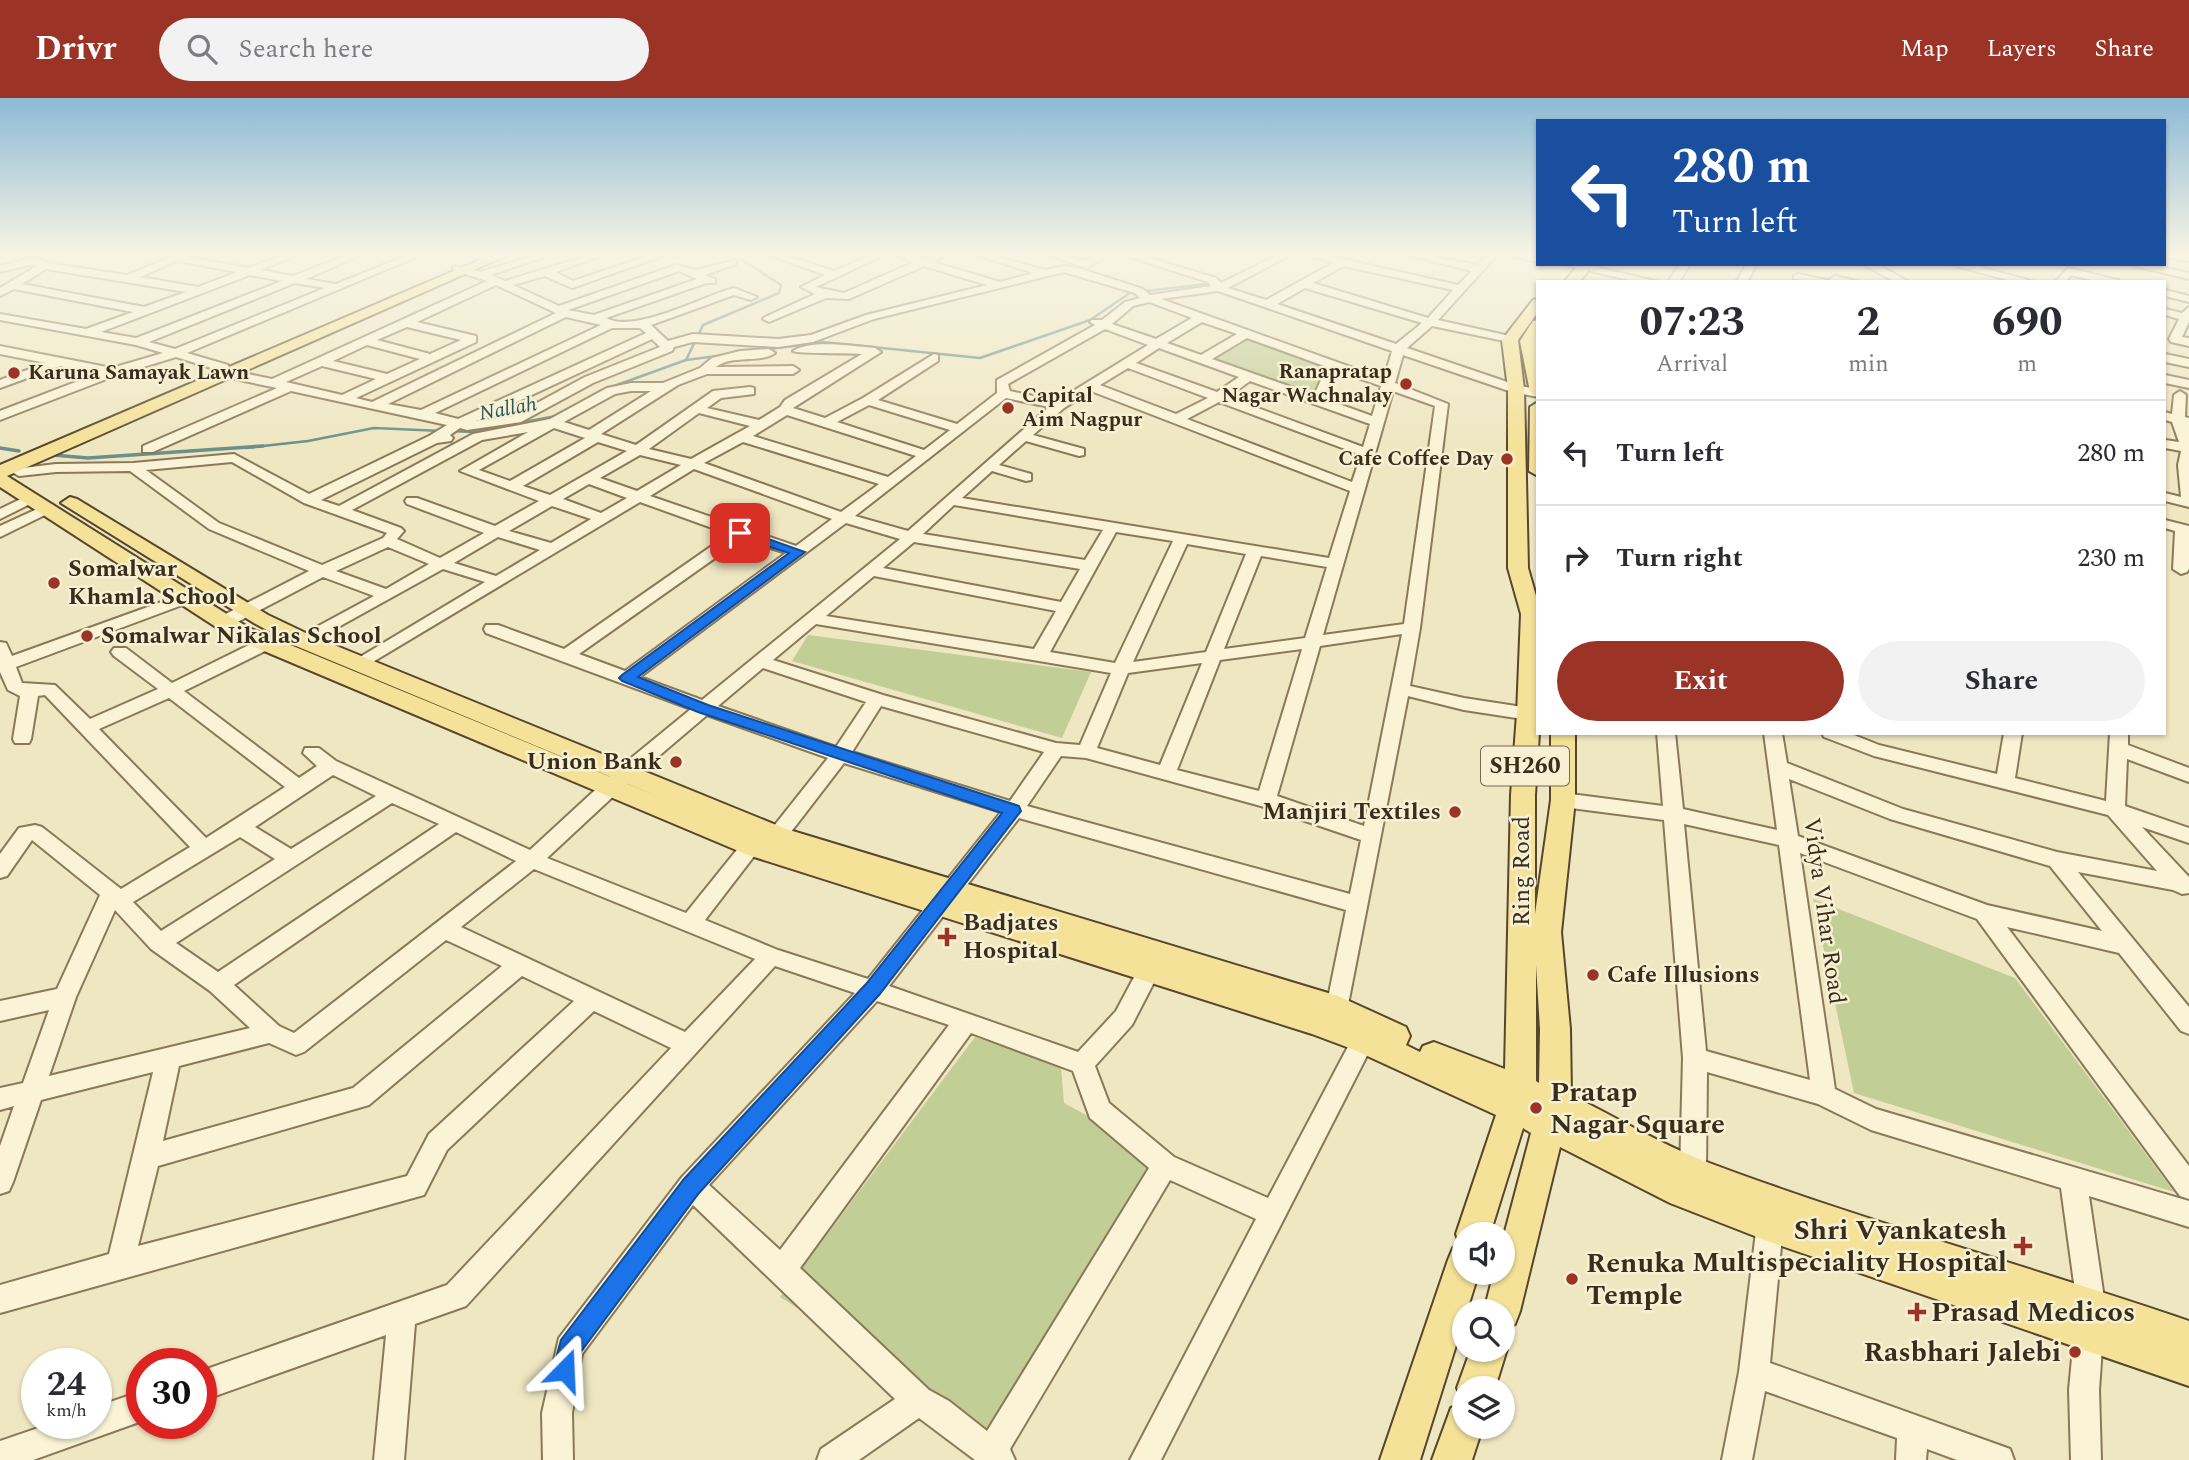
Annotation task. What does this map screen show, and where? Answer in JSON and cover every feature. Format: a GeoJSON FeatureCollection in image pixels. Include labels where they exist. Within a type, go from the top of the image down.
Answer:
{"type":"FeatureCollection","features":[{"type":"Feature","properties":{"kind":"main road"},"geometry":{"type":"LineString","coordinates":[[5,470],[226,371],[353,319]]}},
{"type":"Feature","properties":{"kind":"main road"},"geometry":{"type":"LineString","coordinates":[[1510,340],[1526,319]]}},
{"type":"Feature","properties":{"kind":"main road","name":"Ring Road"},"geometry":{"type":"LineString","coordinates":[[1477,1222],[1517,1099],[1522,795],[1529,714],[1531,614],[1518,568],[1531,391],[1528,341],[1536,327]]}},
{"type":"Feature","properties":{"kind":"main road","name":"Ring Road"},"geometry":{"type":"LineString","coordinates":[[1510,340],[1531,391]]}},
{"type":"Feature","properties":{"kind":"main road"},"geometry":{"type":"LineString","coordinates":[[5,470],[39,503],[187,598],[304,640],[361,664],[619,780],[751,846],[946,897],[1153,961],[1367,1032],[1552,1115],[1693,1172],[1771,1213]]}},
{"type":"Feature","properties":{"kind":"main road"},"geometry":{"type":"LineString","coordinates":[[5,470],[235,616],[265,644],[619,780],[946,897]]}},
{"type":"Feature","properties":{"kind":"main road","name":"Ring Road"},"geometry":{"type":"LineString","coordinates":[[1505,1299],[1552,1115],[1555,1029],[1547,932],[1563,800],[1563,735]]}},
{"type":"Feature","properties":{"kind":"main road"},"geometry":{"type":"LineString","coordinates":[[1153,961],[1338,1008],[1367,1032]]}},
{"type":"Feature","properties":{"kind":"main road"},"geometry":{"type":"LineString","coordinates":[[1552,1115],[1682,1192],[1771,1213],[2090,1319],[2189,1339]]}},
{"type":"Feature","properties":{"kind":"main road"},"geometry":{"type":"LineString","coordinates":[[1400,1460],[1457,1285]]}},
{"type":"Feature","properties":{"kind":"main road"},"geometry":{"type":"LineString","coordinates":[[2090,1319],[2189,1367]]}},
{"type":"Feature","properties":{"kind":"main road"},"geometry":{"type":"LineString","coordinates":[[1452,1460],[1459,1439]]}},
{"type":"Feature","properties":{"kind":"street"},"geometry":{"type":"LineString","coordinates":[[10,319],[137,341],[226,371],[374,406],[423,414],[447,431],[478,437]]}},
{"type":"Feature","properties":{"kind":"street"},"geometry":{"type":"LineString","coordinates":[[87,333],[124,319]]}},
{"type":"Feature","properties":{"kind":"street"},"geometry":{"type":"LineString","coordinates":[[137,341],[194,319]]}},
{"type":"Feature","properties":{"kind":"street"},"geometry":{"type":"LineString","coordinates":[[0,416],[113,372],[176,353],[259,319]]}},
{"type":"Feature","properties":{"kind":"street"},"geometry":{"type":"LineString","coordinates":[[275,383],[416,319]]}},
{"type":"Feature","properties":{"kind":"street"},"geometry":{"type":"LineString","coordinates":[[374,406],[548,319]]}},
{"type":"Feature","properties":{"kind":"street"},"geometry":{"type":"LineString","coordinates":[[596,319],[610,325]]}},
{"type":"Feature","properties":{"kind":"street"},"geometry":{"type":"LineString","coordinates":[[423,414],[610,325],[643,324],[658,319]]}},
{"type":"Feature","properties":{"kind":"street"},"geometry":{"type":"LineString","coordinates":[[512,486],[672,384],[704,371],[716,361],[785,347],[866,319]]}},
{"type":"Feature","properties":{"kind":"street"},"geometry":{"type":"LineString","coordinates":[[1004,394],[1001,383],[1104,319]]}},
{"type":"Feature","properties":{"kind":"street"},"geometry":{"type":"LineString","coordinates":[[0,870],[22,838],[35,832],[116,897],[159,943],[218,984],[271,1033],[296,1045],[532,860],[619,780],[810,618],[911,537],[1059,405],[1198,319]]}},
{"type":"Feature","properties":{"kind":"street"},"geometry":{"type":"LineString","coordinates":[[1205,319],[1444,405],[1412,628],[1338,1008]]}},
{"type":"Feature","properties":{"kind":"street"},"geometry":{"type":"LineString","coordinates":[[1311,319],[1531,391]]}},
{"type":"Feature","properties":{"kind":"street"},"geometry":{"type":"LineString","coordinates":[[1419,319],[1510,340]]}},
{"type":"Feature","properties":{"kind":"street"},"geometry":{"type":"LineString","coordinates":[[1266,800],[1399,348],[1433,319]]}},
{"type":"Feature","properties":{"kind":"street"},"geometry":{"type":"LineString","coordinates":[[2185,319],[2175,340],[2189,342]]}},
{"type":"Feature","properties":{"kind":"street"},"geometry":{"type":"LineString","coordinates":[[0,328],[19,320]]}},
{"type":"Feature","properties":{"kind":"street"},"geometry":{"type":"LineString","coordinates":[[344,399],[471,339],[406,323]]}},
{"type":"Feature","properties":{"kind":"street"},"geometry":{"type":"LineString","coordinates":[[1097,323],[1377,422]]}},
{"type":"Feature","properties":{"kind":"street"},"geometry":{"type":"LineString","coordinates":[[447,431],[516,419],[589,380],[668,348],[643,324]]}},
{"type":"Feature","properties":{"kind":"street"},"geometry":{"type":"LineString","coordinates":[[1204,359],[1247,333]]}},
{"type":"Feature","properties":{"kind":"street"},"geometry":{"type":"LineString","coordinates":[[309,500],[447,431],[653,334]]}},
{"type":"Feature","properties":{"kind":"street"},"geometry":{"type":"LineString","coordinates":[[361,664],[637,497],[743,438],[785,410],[790,402],[875,352],[694,338],[665,346]]}},
{"type":"Feature","properties":{"kind":"street"},"geometry":{"type":"LineString","coordinates":[[366,341],[431,358]]}},
{"type":"Feature","properties":{"kind":"street"},"geometry":{"type":"LineString","coordinates":[[0,350],[113,372]]}},
{"type":"Feature","properties":{"kind":"street"},"geometry":{"type":"LineString","coordinates":[[826,423],[868,401],[934,358]]}},
{"type":"Feature","properties":{"kind":"street"},"geometry":{"type":"LineString","coordinates":[[2166,358],[2189,363]]}},
{"type":"Feature","properties":{"kind":"street"},"geometry":{"type":"LineString","coordinates":[[0,384],[61,361]]}},
{"type":"Feature","properties":{"kind":"street"},"geometry":{"type":"LineString","coordinates":[[322,362],[387,378]]}},
{"type":"Feature","properties":{"kind":"street"},"geometry":{"type":"LineString","coordinates":[[1126,363],[1368,453]]}},
{"type":"Feature","properties":{"kind":"street"},"geometry":{"type":"LineString","coordinates":[[1318,401],[1334,365]]}},
{"type":"Feature","properties":{"kind":"street"},"geometry":{"type":"LineString","coordinates":[[704,371],[793,370]]}},
{"type":"Feature","properties":{"kind":"street"},"geometry":{"type":"LineString","coordinates":[[568,373],[589,380]]}},
{"type":"Feature","properties":{"kind":"street"},"geometry":{"type":"LineString","coordinates":[[1177,419],[1219,397],[1249,376]]}},
{"type":"Feature","properties":{"kind":"street"},"geometry":{"type":"LineString","coordinates":[[2166,379],[2189,384]]}},
{"type":"Feature","properties":{"kind":"street"},"geometry":{"type":"LineString","coordinates":[[602,519],[467,471],[611,391],[672,384]]}},
{"type":"Feature","properties":{"kind":"street"},"geometry":{"type":"LineString","coordinates":[[1090,386],[1358,489]]}},
{"type":"Feature","properties":{"kind":"street"},"geometry":{"type":"LineString","coordinates":[[148,449],[290,387]]}},
{"type":"Feature","properties":{"kind":"street"},"geometry":{"type":"LineString","coordinates":[[304,640],[589,479],[638,450],[724,392],[750,391]]}},
{"type":"Feature","properties":{"kind":"street"},"geometry":{"type":"LineString","coordinates":[[2166,392],[2184,396],[2177,419],[2189,448],[2185,570],[2166,564]]}},
{"type":"Feature","properties":{"kind":"street"},"geometry":{"type":"LineString","coordinates":[[627,678],[891,483],[1004,394],[1059,405]]}},
{"type":"Feature","properties":{"kind":"street"},"geometry":{"type":"LineString","coordinates":[[868,401],[960,429]]}},
{"type":"Feature","properties":{"kind":"street"},"geometry":{"type":"LineString","coordinates":[[697,409],[762,425]]}},
{"type":"Feature","properties":{"kind":"street"},"geometry":{"type":"LineString","coordinates":[[785,410],[927,455]]}},
{"type":"Feature","properties":{"kind":"street"},"geometry":{"type":"LineString","coordinates":[[340,511],[478,437],[552,423],[693,464],[844,518],[911,537],[1017,552],[1090,566]]}},
{"type":"Feature","properties":{"kind":"street"},"geometry":{"type":"LineString","coordinates":[[1023,436],[1079,452]]}},
{"type":"Feature","properties":{"kind":"street"},"geometry":{"type":"LineString","coordinates":[[743,438],[891,483]]}},
{"type":"Feature","properties":{"kind":"street"},"geometry":{"type":"LineString","coordinates":[[2166,444],[2189,448]]}},
{"type":"Feature","properties":{"kind":"street"},"geometry":{"type":"LineString","coordinates":[[5,470],[133,467],[234,458],[309,500],[396,531],[388,541],[322,571],[235,616]]}},
{"type":"Feature","properties":{"kind":"street"},"geometry":{"type":"LineString","coordinates":[[133,467],[214,526],[387,595]]}},
{"type":"Feature","properties":{"kind":"street"},"geometry":{"type":"LineString","coordinates":[[989,467],[1026,477]]}},
{"type":"Feature","properties":{"kind":"street"},"geometry":{"type":"LineString","coordinates":[[589,479],[798,552]]}},
{"type":"Feature","properties":{"kind":"street"},"geometry":{"type":"LineString","coordinates":[[2166,497],[2189,503]]}},
{"type":"Feature","properties":{"kind":"street"},"geometry":{"type":"LineString","coordinates":[[951,500],[1336,564]]}},
{"type":"Feature","properties":{"kind":"street"},"geometry":{"type":"LineString","coordinates":[[412,501],[496,532],[551,548]]}},
{"type":"Feature","properties":{"kind":"street"},"geometry":{"type":"LineString","coordinates":[[0,515],[39,503]]}},
{"type":"Feature","properties":{"kind":"street"},"geometry":{"type":"LineString","coordinates":[[0,533],[39,503]]}},
{"type":"Feature","properties":{"kind":"street"},"geometry":{"type":"LineString","coordinates":[[2166,525],[2185,537]]}},
{"type":"Feature","properties":{"kind":"street"},"geometry":{"type":"LineString","coordinates":[[1039,656],[1111,528]]}},
{"type":"Feature","properties":{"kind":"street"},"geometry":{"type":"LineString","coordinates":[[565,656],[740,533]]}},
{"type":"Feature","properties":{"kind":"street"},"geometry":{"type":"LineString","coordinates":[[1086,752],[1181,540]]}},
{"type":"Feature","properties":{"kind":"street"},"geometry":{"type":"LineString","coordinates":[[388,541],[442,564],[497,581]]}},
{"type":"Feature","properties":{"kind":"street"},"geometry":{"type":"LineString","coordinates":[[1166,774],[1255,551]]}},
{"type":"Feature","properties":{"kind":"street"},"geometry":{"type":"LineString","coordinates":[[870,570],[1066,608]]}},
{"type":"Feature","properties":{"kind":"street"},"geometry":{"type":"LineString","coordinates":[[187,598],[2,659],[14,686],[24,691],[48,689],[204,849]]}},
{"type":"Feature","properties":{"kind":"street"},"geometry":{"type":"LineString","coordinates":[[810,618],[1121,669],[1412,628]]}},
{"type":"Feature","properties":{"kind":"street"},"geometry":{"type":"LineString","coordinates":[[492,629],[703,709],[1013,811],[1358,905]]}},
{"type":"Feature","properties":{"kind":"street"},"geometry":{"type":"LineString","coordinates":[[87,727],[172,690],[265,644]]}},
{"type":"Feature","properties":{"kind":"street"},"geometry":{"type":"LineString","coordinates":[[120,652],[298,787]]}},
{"type":"Feature","properties":{"kind":"street"},"geometry":{"type":"LineString","coordinates":[[759,661],[877,699],[1056,750],[1086,752],[1266,800],[1372,836]]}},
{"type":"Feature","properties":{"kind":"street"},"geometry":{"type":"LineString","coordinates":[[1400,689],[1464,704],[1529,714]]}},
{"type":"Feature","properties":{"kind":"street"},"geometry":{"type":"LineString","coordinates":[[22,739],[30,690]]}},
{"type":"Feature","properties":{"kind":"street"},"geometry":{"type":"LineString","coordinates":[[777,835],[841,754],[877,699]]}},
{"type":"Feature","properties":{"kind":"street"},"geometry":{"type":"LineString","coordinates":[[1666,735],[1695,1058],[1693,1172]]}},
{"type":"Feature","properties":{"kind":"street","name":"Vidya Vihar Road"},"geometry":{"type":"LineString","coordinates":[[1773,735],[1824,1095]]}},
{"type":"Feature","properties":{"kind":"street"},"geometry":{"type":"LineString","coordinates":[[1841,735],[2005,783],[2115,810],[2189,836]]}},
{"type":"Feature","properties":{"kind":"street"},"geometry":{"type":"LineString","coordinates":[[2005,783],[2013,735]]}},
{"type":"Feature","properties":{"kind":"street"},"geometry":{"type":"LineString","coordinates":[[2186,887],[2115,810],[2119,741],[2189,775]]}},
{"type":"Feature","properties":{"kind":"street"},"geometry":{"type":"LineString","coordinates":[[558,1460],[557,1413],[569,1349],[691,1186],[873,990],[1013,811],[1056,750]]}},
{"type":"Feature","properties":{"kind":"street"},"geometry":{"type":"LineString","coordinates":[[312,753],[332,768],[532,860],[771,956],[966,1020],[1082,1064],[1099,1110],[1165,1165],[1273,1213]]}},
{"type":"Feature","properties":{"kind":"street"},"geometry":{"type":"LineString","coordinates":[[1777,767],[1896,814],[2057,860],[2186,887]]}},
{"type":"Feature","properties":{"kind":"street"},"geometry":{"type":"LineString","coordinates":[[0,1182],[29,1093],[65,997],[116,897],[204,849],[298,787],[332,768]]}},
{"type":"Feature","properties":{"kind":"street"},"geometry":{"type":"LineString","coordinates":[[159,943],[390,795]]}},
{"type":"Feature","properties":{"kind":"street"},"geometry":{"type":"LineString","coordinates":[[1563,800],[1673,814],[1787,840],[1985,912],[2126,946]]}},
{"type":"Feature","properties":{"kind":"street"},"geometry":{"type":"LineString","coordinates":[[218,984],[455,823]]}},
{"type":"Feature","properties":{"kind":"street"},"geometry":{"type":"LineString","coordinates":[[240,827],[290,859]]}},
{"type":"Feature","properties":{"kind":"street"},"geometry":{"type":"LineString","coordinates":[[691,923],[751,846]]}},
{"type":"Feature","properties":{"kind":"street"},"geometry":{"type":"LineString","coordinates":[[2057,860],[2189,1024]]}},
{"type":"Feature","properties":{"kind":"street"},"geometry":{"type":"LineString","coordinates":[[1985,912],[2189,1187]]}},
{"type":"Feature","properties":{"kind":"street"},"geometry":{"type":"LineString","coordinates":[[444,929],[689,1045]]}},
{"type":"Feature","properties":{"kind":"street"},"geometry":{"type":"LineString","coordinates":[[217,1380],[456,1296],[771,956]]}},
{"type":"Feature","properties":{"kind":"street"},"geometry":{"type":"LineString","coordinates":[[1082,1064],[1124,1018],[1153,961]]}},
{"type":"Feature","properties":{"kind":"street"},"geometry":{"type":"LineString","coordinates":[[147,1157],[360,1097],[519,965]]}},
{"type":"Feature","properties":{"kind":"street"},"geometry":{"type":"LineString","coordinates":[[0,1011],[65,997]]}},
{"type":"Feature","properties":{"kind":"street"},"geometry":{"type":"LineString","coordinates":[[0,1299],[120,1264],[415,1186],[438,1142],[592,999]]}},
{"type":"Feature","properties":{"kind":"street"},"geometry":{"type":"LineString","coordinates":[[782,1270],[966,1020]]}},
{"type":"Feature","properties":{"kind":"street"},"geometry":{"type":"LineString","coordinates":[[1145,1460],[1367,1032]]}},
{"type":"Feature","properties":{"kind":"street"},"geometry":{"type":"LineString","coordinates":[[0,1099],[271,1033]]}},
{"type":"Feature","properties":{"kind":"street"},"geometry":{"type":"LineString","coordinates":[[1695,1058],[1824,1095],[1871,1119],[2189,1214]]}},
{"type":"Feature","properties":{"kind":"street"},"geometry":{"type":"LineString","coordinates":[[120,1264],[168,1059]]}},
{"type":"Feature","properties":{"kind":"street"},"geometry":{"type":"LineString","coordinates":[[691,1186],[918,1401],[938,1412],[996,1456],[1165,1165]]}},
{"type":"Feature","properties":{"kind":"street"},"geometry":{"type":"LineString","coordinates":[[2073,1180],[2090,1319],[2084,1390],[2086,1460]]}},
{"type":"Feature","properties":{"kind":"street"},"geometry":{"type":"LineString","coordinates":[[1737,1460],[1754,1372],[1771,1213]]}},
{"type":"Feature","properties":{"kind":"street"},"geometry":{"type":"LineString","coordinates":[[389,1460],[402,1315]]}},
{"type":"Feature","properties":{"kind":"street"},"geometry":{"type":"LineString","coordinates":[[1754,1372],[2000,1460]]}},
{"type":"Feature","properties":{"kind":"street"},"geometry":{"type":"LineString","coordinates":[[832,1460],[918,1401]]}},
{"type":"Feature","properties":{"kind":"street"},"geometry":{"type":"LineString","coordinates":[[1911,1460],[1913,1429]]}},
{"type":"Feature","properties":{"kind":"street"},"geometry":{"type":"LineString","coordinates":[[0,1456],[49,1439]]}},
{"type":"Feature","properties":{"kind":"green space"},"geometry":{"type":"Polygon","coordinates":[[[1243,337],[1327,365],[1316,397],[1209,360],[1243,337]]]}},
{"type":"Feature","properties":{"kind":"green space"},"geometry":{"type":"Polygon","coordinates":[[[808,635],[1091,672],[1062,738],[792,661],[808,635]]]}},
{"type":"Feature","properties":{"kind":"green space"},"geometry":{"type":"Polygon","coordinates":[[[1813,899],[2015,978],[2174,1192],[1854,1093],[1813,899]]]}},
{"type":"Feature","properties":{"kind":"green space"},"geometry":{"type":"Polygon","coordinates":[[[975,1037],[1061,1067],[1064,1103],[1154,1152],[1165,1153],[1003,1440],[780,1297],[975,1037]]]}},
{"type":"Feature","properties":{"kind":"waterway"},"geometry":{"type":"LineString","coordinates":[[686,360],[703,325],[718,319]]}},
{"type":"Feature","properties":{"kind":"waterway"},"geometry":{"type":"LineString","coordinates":[[762,350],[823,342],[980,358],[1092,319]]}},
{"type":"Feature","properties":{"kind":"waterway","name":"Nallah"},"geometry":{"type":"LineString","coordinates":[[686,360],[733,354]]}},
{"type":"Feature","properties":{"kind":"waterway","name":"Nallah"},"geometry":{"type":"LineString","coordinates":[[570,408],[603,390],[686,360]]}},
{"type":"Feature","properties":{"kind":"waterway","name":"Nallah"},"geometry":{"type":"LineString","coordinates":[[451,431],[472,432],[556,416]]}},
{"type":"Feature","properties":{"kind":"waterway","name":"Nallah"},"geometry":{"type":"LineString","coordinates":[[246,448],[308,441],[374,428],[442,431]]}},
{"type":"Feature","properties":{"kind":"waterway","name":"Nallah"},"geometry":{"type":"LineString","coordinates":[[53,455],[88,458],[263,446]]}},
{"type":"Feature","properties":{"kind":"waterway","name":"Nallah"},"geometry":{"type":"LineString","coordinates":[[0,448],[19,451]]}},
{"type":"Feature","properties":{"kind":"place","name":"Karuna Samayak Lawn"},"geometry":{"type":"Point","coordinates":[14,373]}},
{"type":"Feature","properties":{"kind":"place","name":"Ranapratap Nagar Wachnalay"},"geometry":{"type":"Point","coordinates":[1406,384]}},
{"type":"Feature","properties":{"kind":"place","name":"Capital Aim Nagpur"},"geometry":{"type":"Point","coordinates":[1008,408]}},
{"type":"Feature","properties":{"kind":"place","name":"Cafe Coffee Day"},"geometry":{"type":"Point","coordinates":[1507,459]}},
{"type":"Feature","properties":{"kind":"place","name":"Somalwar Khamla School"},"geometry":{"type":"Point","coordinates":[54,583]}},
{"type":"Feature","properties":{"kind":"place","name":"Somalwar Nikalas School"},"geometry":{"type":"Point","coordinates":[87,636]}},
{"type":"Feature","properties":{"kind":"place","name":"Union Bank"},"geometry":{"type":"Point","coordinates":[676,762]}},
{"type":"Feature","properties":{"kind":"place","name":"Manjiri Textiles"},"geometry":{"type":"Point","coordinates":[1455,812]}},
{"type":"Feature","properties":{"kind":"place","name":"Badjates Hospital"},"geometry":{"type":"Point","coordinates":[947,937]}},
{"type":"Feature","properties":{"kind":"place","name":"Cafe Illusions"},"geometry":{"type":"Point","coordinates":[1593,975]}},
{"type":"Feature","properties":{"kind":"place","name":"Pratap Nagar Square"},"geometry":{"type":"Point","coordinates":[1536,1108]}},
{"type":"Feature","properties":{"kind":"place","name":"Shri Vyankatesh Multispeciality Hospital"},"geometry":{"type":"Point","coordinates":[2023,1246]}},
{"type":"Feature","properties":{"kind":"place","name":"Renuka Temple"},"geometry":{"type":"Point","coordinates":[1572,1279]}},
{"type":"Feature","properties":{"kind":"place","name":"Prasad Medicos"},"geometry":{"type":"Point","coordinates":[1917,1312]}},
{"type":"Feature","properties":{"kind":"place","name":"Rasbhari Jalebi"},"geometry":{"type":"Point","coordinates":[2075,1352]}},
{"type":"Feature","properties":{"kind":"route"},"geometry":{"type":"LineString","coordinates":[[565,1370],[569,1349],[691,1186],[873,990],[1013,811],[703,709],[627,678],[798,552],[740,533]]}}]}
